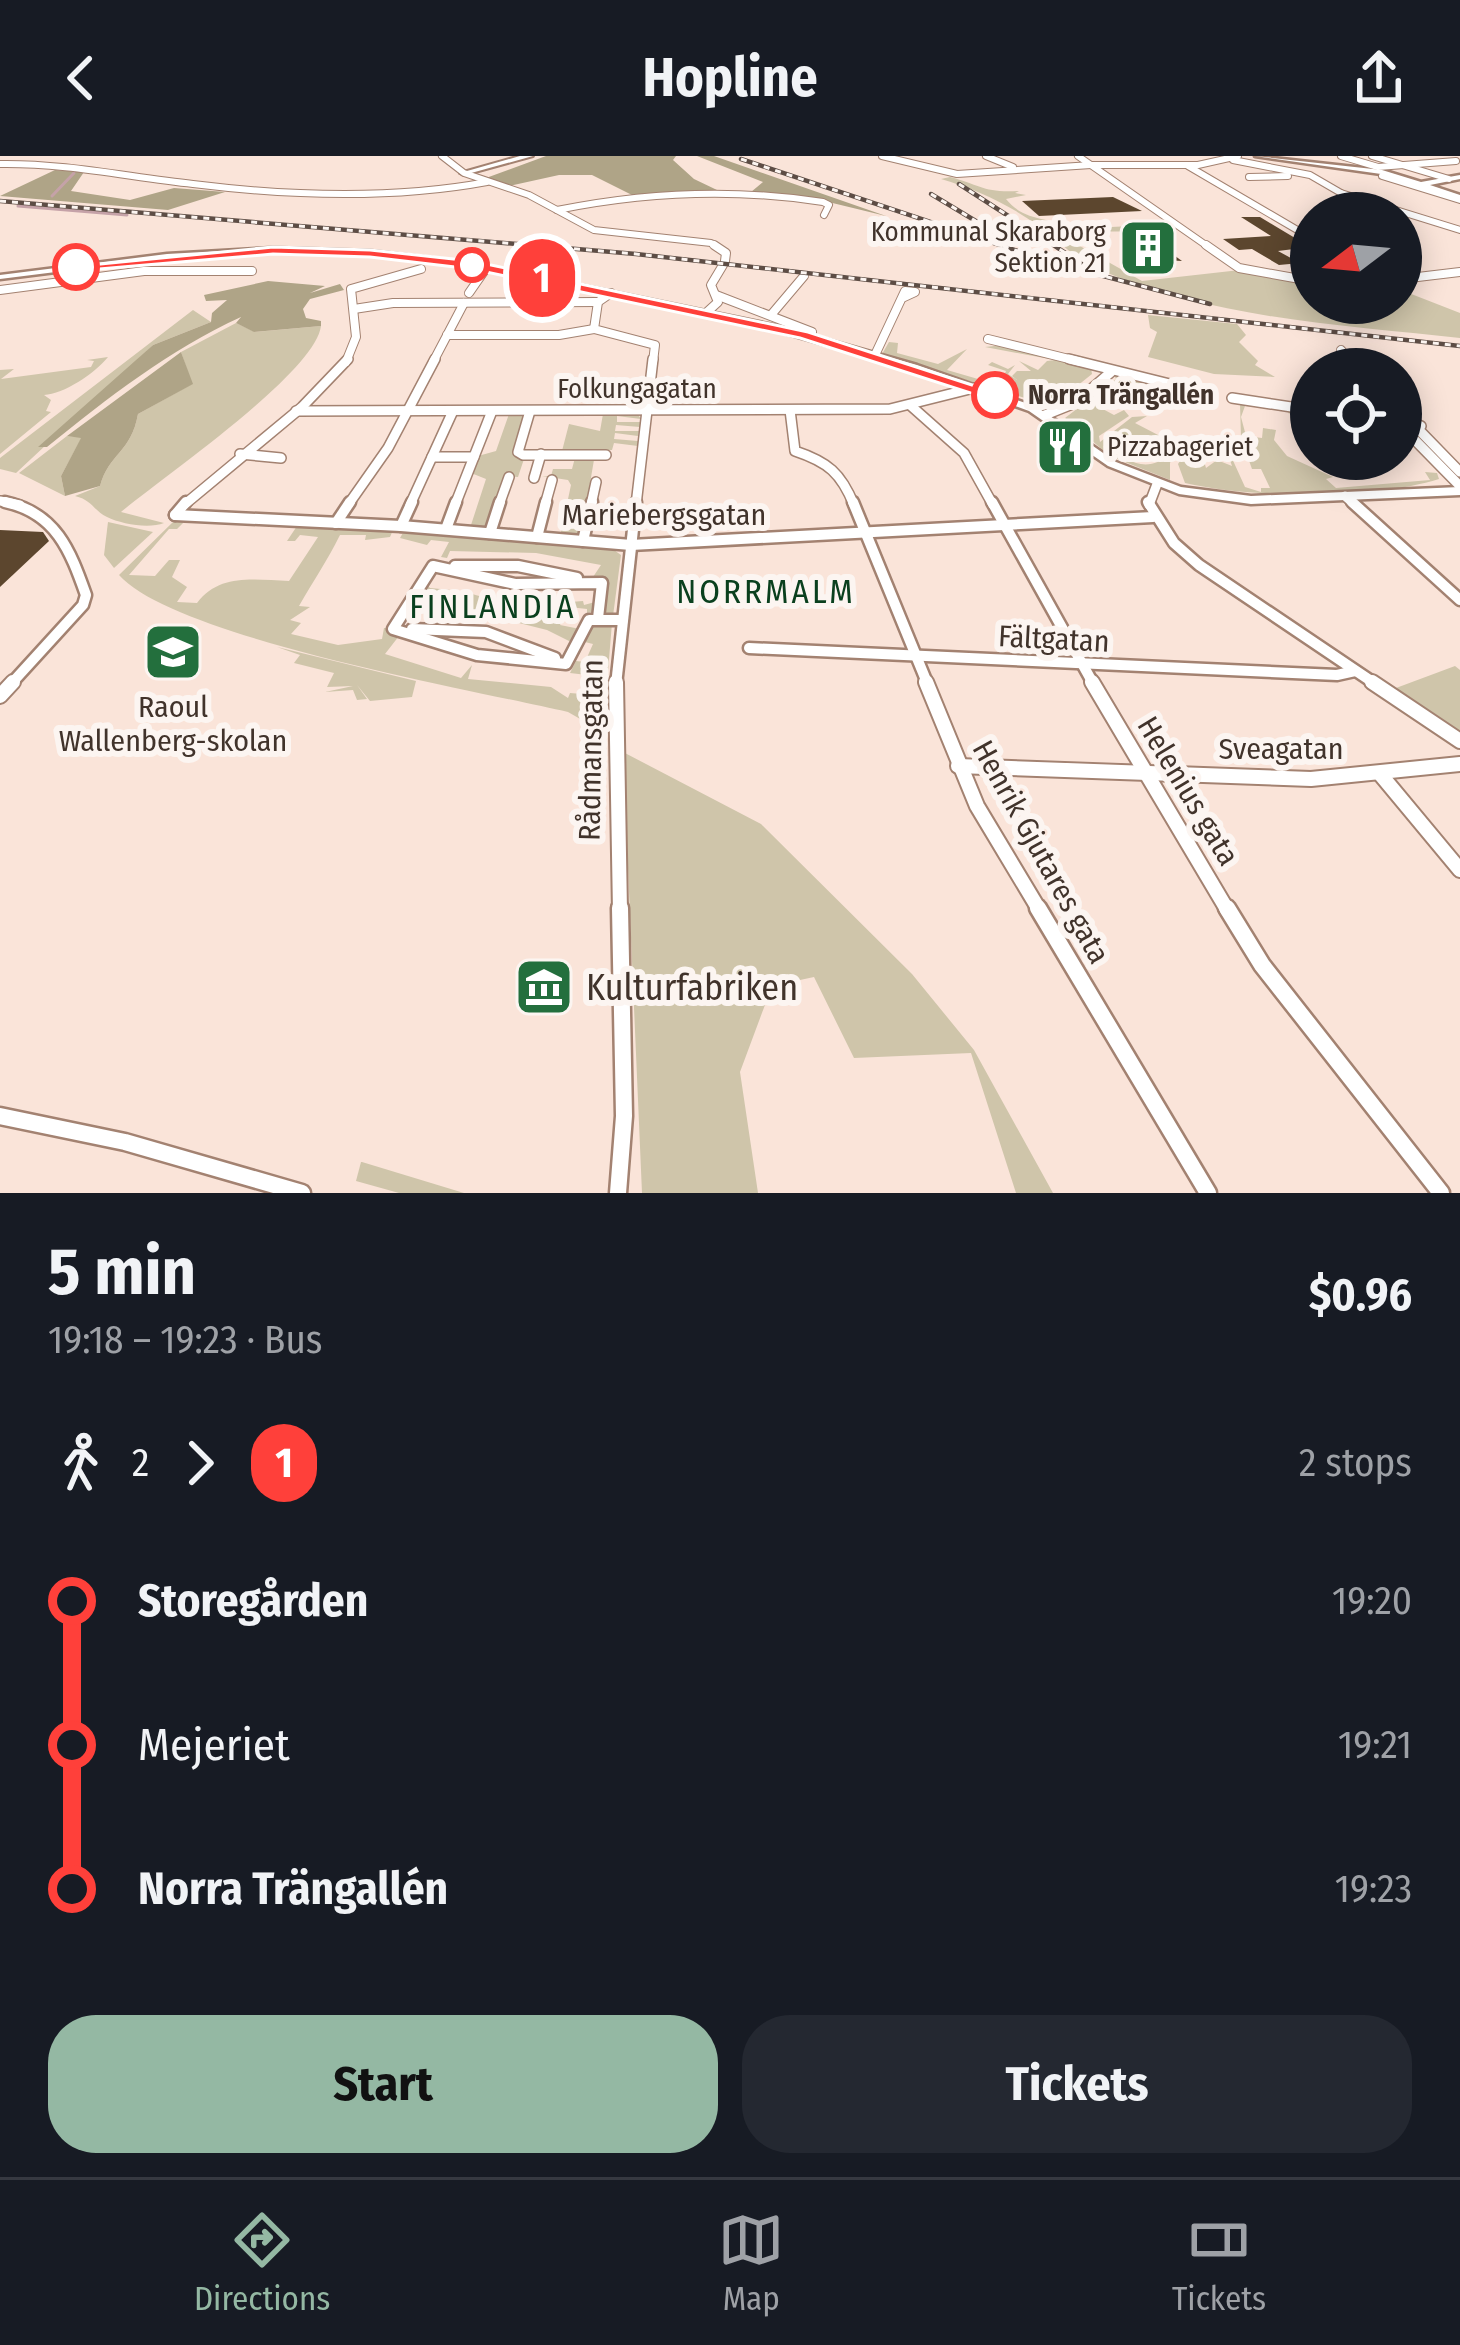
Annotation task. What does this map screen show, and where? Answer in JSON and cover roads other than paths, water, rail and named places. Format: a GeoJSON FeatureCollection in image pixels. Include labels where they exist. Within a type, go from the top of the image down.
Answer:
{"type":"FeatureCollection","features":[{"type":"Feature","properties":{"kind":"highway"},"geometry":{"type":"LineString","coordinates":[[459,171],[529,156]]}},
{"type":"Feature","properties":{"kind":"main road"},"geometry":{"type":"LineString","coordinates":[[1258,156],[1370,170],[1460,198]]}},
{"type":"Feature","properties":{"kind":"main road"},"geometry":{"type":"LineString","coordinates":[[1239,157],[1357,169],[1423,185],[1453,179]]}},
{"type":"Feature","properties":{"kind":"street"},"geometry":{"type":"LineString","coordinates":[[442,156],[459,171],[594,230],[711,243],[723,250],[724,263],[712,278],[715,307],[706,313]]}},
{"type":"Feature","properties":{"kind":"street"},"geometry":{"type":"LineString","coordinates":[[882,156],[946,174],[1091,165],[1187,166],[1239,157],[1302,171],[1339,192]]}},
{"type":"Feature","properties":{"kind":"street"},"geometry":{"type":"LineString","coordinates":[[986,156],[1020,170]]}},
{"type":"Feature","properties":{"kind":"street"},"geometry":{"type":"LineString","coordinates":[[1078,156],[1239,268],[1290,277]]}},
{"type":"Feature","properties":{"kind":"street"},"geometry":{"type":"LineString","coordinates":[[1341,156],[1375,167],[1456,161]]}},
{"type":"Feature","properties":{"kind":"street"},"geometry":{"type":"LineString","coordinates":[[1372,156],[1453,179]]}},
{"type":"Feature","properties":{"kind":"street"},"geometry":{"type":"LineString","coordinates":[[0,164],[69,166],[282,190],[438,190],[487,182]]}},
{"type":"Feature","properties":{"kind":"street"},"geometry":{"type":"LineString","coordinates":[[1187,166],[1290,226]]}},
{"type":"Feature","properties":{"kind":"street"},"geometry":{"type":"LineString","coordinates":[[1249,177],[1302,171]]}},
{"type":"Feature","properties":{"kind":"street"},"geometry":{"type":"LineString","coordinates":[[1382,176],[1423,185]]}},
{"type":"Feature","properties":{"kind":"street"},"geometry":{"type":"LineString","coordinates":[[557,210],[635,196],[723,192],[824,202],[829,205],[824,215]]}},
{"type":"Feature","properties":{"kind":"street"},"geometry":{"type":"LineString","coordinates":[[1422,218],[1460,230]]}},
{"type":"Feature","properties":{"kind":"street"},"geometry":{"type":"LineString","coordinates":[[0,277],[166,256],[336,251],[487,267],[706,313],[875,356],[974,388],[1045,415],[1112,464],[1157,484],[1239,499],[1460,488]]}},
{"type":"Feature","properties":{"kind":"street"},"geometry":{"type":"LineString","coordinates":[[154,270],[166,256]]}},
{"type":"Feature","properties":{"kind":"street"},"geometry":{"type":"LineString","coordinates":[[336,523],[408,411],[487,267]]}},
{"type":"Feature","properties":{"kind":"street"},"geometry":{"type":"LineString","coordinates":[[240,454],[296,411],[348,360],[356,344],[350,293],[355,286],[421,269]]}},
{"type":"Feature","properties":{"kind":"street"},"geometry":{"type":"LineString","coordinates":[[0,290],[154,270],[252,271]]}},
{"type":"Feature","properties":{"kind":"street"},"geometry":{"type":"LineString","coordinates":[[1422,277],[1460,272]]}},
{"type":"Feature","properties":{"kind":"street"},"geometry":{"type":"LineString","coordinates":[[771,315],[804,276]]}},
{"type":"Feature","properties":{"kind":"street"},"geometry":{"type":"LineString","coordinates":[[354,309],[466,298],[598,302],[611,293]]}},
{"type":"Feature","properties":{"kind":"street"},"geometry":{"type":"LineString","coordinates":[[716,295],[812,332]]}},
{"type":"Feature","properties":{"kind":"street"},"geometry":{"type":"LineString","coordinates":[[875,356],[902,298]]}},
{"type":"Feature","properties":{"kind":"street"},"geometry":{"type":"LineString","coordinates":[[447,335],[559,335],[594,329],[598,302]]}},
{"type":"Feature","properties":{"kind":"street","name":"Rådmansgatan"},"geometry":{"type":"LineString","coordinates":[[594,329],[656,345],[622,620],[614,740],[624,1116],[618,1193]]}},
{"type":"Feature","properties":{"kind":"street"},"geometry":{"type":"LineString","coordinates":[[988,339],[1186,388]]}},
{"type":"Feature","properties":{"kind":"street"},"geometry":{"type":"LineString","coordinates":[[1045,415],[1075,403],[1111,372]]}},
{"type":"Feature","properties":{"kind":"street","name":"Folkungagatan"},"geometry":{"type":"LineString","coordinates":[[296,411],[790,410],[910,405],[974,388]]}},
{"type":"Feature","properties":{"kind":"street"},"geometry":{"type":"LineString","coordinates":[[1232,398],[1290,407]]}},
{"type":"Feature","properties":{"kind":"street","name":"Helenius gata"},"geometry":{"type":"LineString","coordinates":[[910,405],[964,453],[1144,774],[1262,965],[1441,1193]]}},
{"type":"Feature","properties":{"kind":"street","name":"Henrik Gjutares gata"},"geometry":{"type":"LineString","coordinates":[[790,410],[795,451],[827,462],[844,479],[958,766],[989,826],[1208,1193]]}},
{"type":"Feature","properties":{"kind":"street"},"geometry":{"type":"LineString","coordinates":[[400,526],[453,411]]}},
{"type":"Feature","properties":{"kind":"street"},"geometry":{"type":"LineString","coordinates":[[446,530],[492,411]]}},
{"type":"Feature","properties":{"kind":"street"},"geometry":{"type":"LineString","coordinates":[[530,411],[518,452],[606,455]]}},
{"type":"Feature","properties":{"kind":"street"},"geometry":{"type":"LineString","coordinates":[[1422,432],[1460,472]]}},
{"type":"Feature","properties":{"kind":"street"},"geometry":{"type":"LineString","coordinates":[[1422,447],[1460,488]]}},
{"type":"Feature","properties":{"kind":"street"},"geometry":{"type":"LineString","coordinates":[[240,454],[281,458]]}},
{"type":"Feature","properties":{"kind":"street","name":"Mariebergsgatan"},"geometry":{"type":"LineString","coordinates":[[240,454],[176,515],[400,526],[632,545],[1153,517]]}},
{"type":"Feature","properties":{"kind":"street"},"geometry":{"type":"LineString","coordinates":[[535,478],[541,454]]}},
{"type":"Feature","properties":{"kind":"street"},"geometry":{"type":"LineString","coordinates":[[432,457],[454,463],[474,457]]}},
{"type":"Feature","properties":{"kind":"street"},"geometry":{"type":"LineString","coordinates":[[490,533],[509,477]]}},
{"type":"Feature","properties":{"kind":"street"},"geometry":{"type":"LineString","coordinates":[[537,537],[552,480]]}},
{"type":"Feature","properties":{"kind":"street"},"geometry":{"type":"LineString","coordinates":[[583,541],[596,482]]}},
{"type":"Feature","properties":{"kind":"street"},"geometry":{"type":"LineString","coordinates":[[1157,484],[1148,501],[1153,517],[1199,565],[1460,741]]}},
{"type":"Feature","properties":{"kind":"street"},"geometry":{"type":"LineString","coordinates":[[1345,496],[1460,600]]}},
{"type":"Feature","properties":{"kind":"street"},"geometry":{"type":"LineString","coordinates":[[0,500],[31,506],[51,517],[86,595],[83,605],[0,696]]}},
{"type":"Feature","properties":{"kind":"street"},"geometry":{"type":"LineString","coordinates":[[566,664],[486,632],[439,636],[393,629],[433,566],[514,584],[602,583],[598,618]]}},
{"type":"Feature","properties":{"kind":"street"},"geometry":{"type":"LineString","coordinates":[[566,664],[589,620],[622,620]]}},
{"type":"Feature","properties":{"kind":"street"},"geometry":{"type":"LineString","coordinates":[[468,652],[486,632]]}},
{"type":"Feature","properties":{"kind":"street"},"geometry":{"type":"LineString","coordinates":[[439,636],[468,652],[566,664]]}},
{"type":"Feature","properties":{"kind":"street"},"geometry":{"type":"LineString","coordinates":[[510,659],[523,644]]}},
{"type":"Feature","properties":{"kind":"street","name":"Fältgatan"},"geometry":{"type":"LineString","coordinates":[[749,649],[1337,676],[1355,671]]}},
{"type":"Feature","properties":{"kind":"street","name":"Sveagatan"},"geometry":{"type":"LineString","coordinates":[[958,766],[1311,779],[1460,764]]}},
{"type":"Feature","properties":{"kind":"street"},"geometry":{"type":"LineString","coordinates":[[1381,775],[1460,869]]}},
{"type":"Feature","properties":{"kind":"street"},"geometry":{"type":"LineString","coordinates":[[0,1116],[124,1142],[302,1193]]}},
{"type":"Feature","properties":{"kind":"waterway"},"geometry":{"type":"LineString","coordinates":[[52,196],[74,173]]}},
{"type":"Feature","properties":{"kind":"waterway"},"geometry":{"type":"LineString","coordinates":[[18,206],[127,215]]}},
{"type":"Feature","properties":{"kind":"railway"},"geometry":{"type":"LineString","coordinates":[[741,159],[1054,263],[1210,304]]}},
{"type":"Feature","properties":{"kind":"railway"},"geometry":{"type":"LineString","coordinates":[[959,184],[1081,263]]}},
{"type":"Feature","properties":{"kind":"railway"},"geometry":{"type":"LineString","coordinates":[[931,194],[984,226]]}},
{"type":"Feature","properties":{"kind":"railway"},"geometry":{"type":"LineString","coordinates":[[0,201],[636,254],[1460,346]]}},
{"type":"Feature","properties":{"kind":"place","name":"Kommunal Skaraborg Sektion 21"},"geometry":{"type":"Point","coordinates":[1148,248]}},
{"type":"Feature","properties":{"kind":"place","name":"Norra Trängallén"},"geometry":{"type":"Point","coordinates":[995,395]}},
{"type":"Feature","properties":{"kind":"place","name":"Pizzabageriet"},"geometry":{"type":"Point","coordinates":[1065,447]}},
{"type":"Feature","properties":{"kind":"place","name":"Raoul Wallenberg-skolan"},"geometry":{"type":"Point","coordinates":[173,652]}},
{"type":"Feature","properties":{"kind":"place","name":"Kulturfabriken"},"geometry":{"type":"Point","coordinates":[544,987]}},
{"type":"Feature","properties":{"kind":"district","name":"NORRMALM"},"geometry":{"type":"Point","coordinates":[766,591]}},
{"type":"Feature","properties":{"kind":"district","name":"FINLANDIA"},"geometry":{"type":"Point","coordinates":[493,606]}}]}
